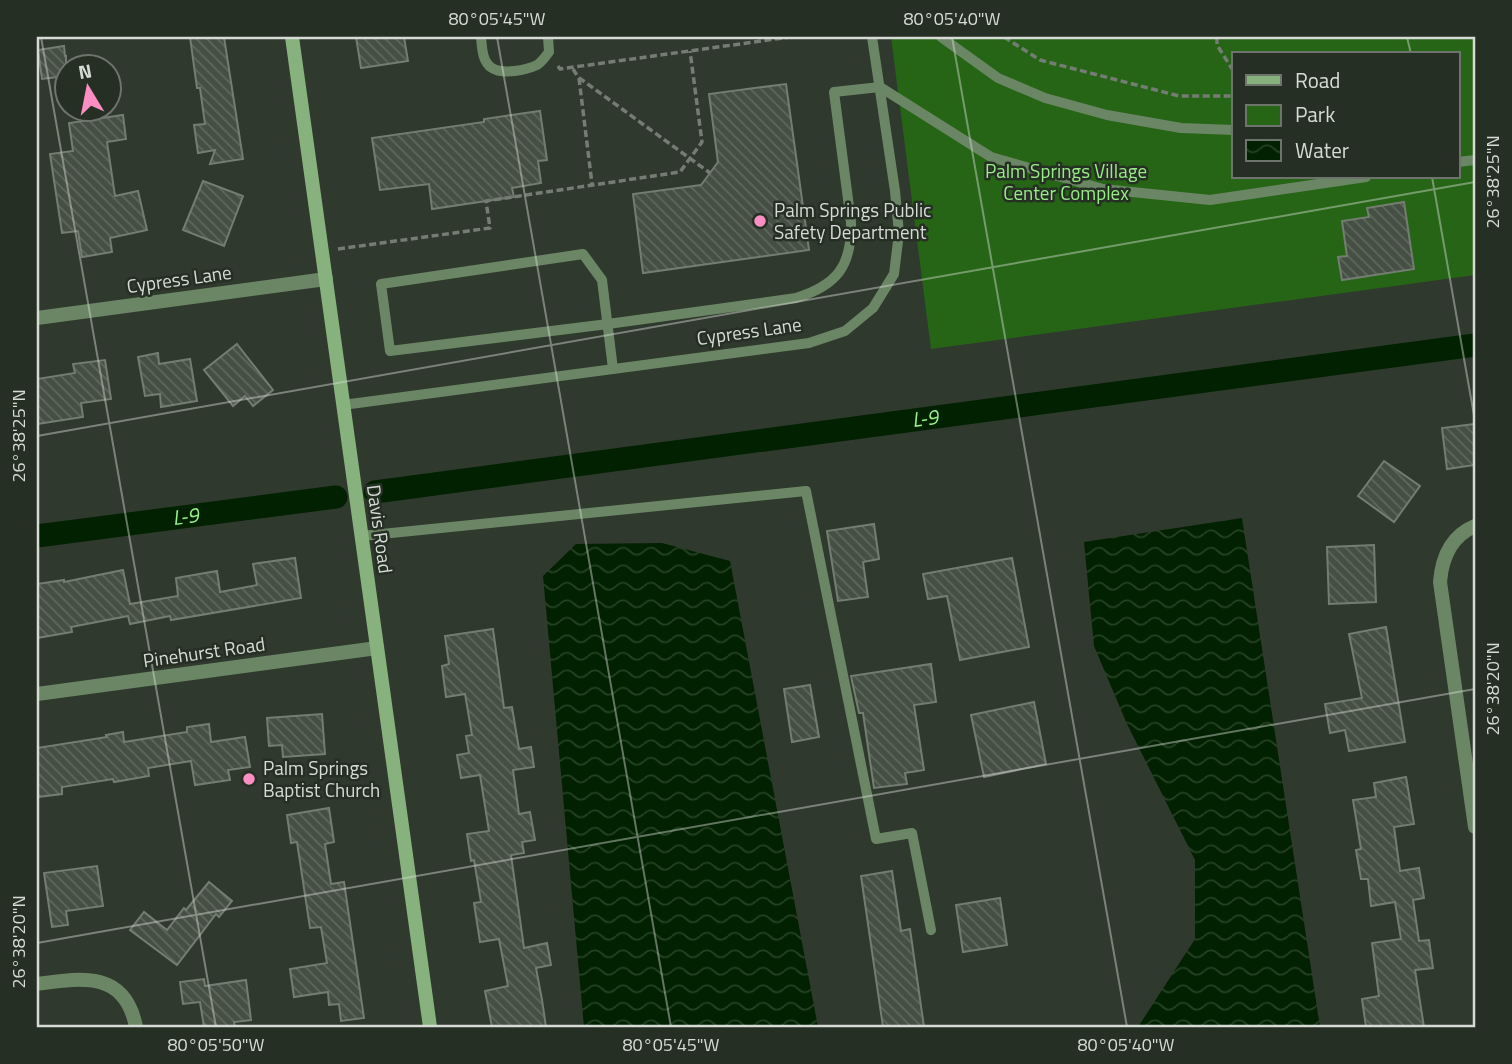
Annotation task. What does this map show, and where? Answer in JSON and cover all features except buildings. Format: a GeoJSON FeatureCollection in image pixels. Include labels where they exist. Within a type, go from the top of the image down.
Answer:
{"type":"FeatureCollection","features":[{"type":"Feature","properties":{"kind":"street","name":"Davis Road"},"geometry":{"type":"LineString","coordinates":[[292,37],[430,1027]]}},
{"type":"Feature","properties":{"kind":"street","name":"Cypress Lane"},"geometry":{"type":"LineString","coordinates":[[37,318],[326,279]]}},
{"type":"Feature","properties":{"kind":"street"},"geometry":{"type":"LineString","coordinates":[[1473,527],[1458,537],[1447,550],[1441,565],[1440,582],[1475,827]]}},
{"type":"Feature","properties":{"kind":"street","name":"Pinehurst Road"},"geometry":{"type":"LineString","coordinates":[[37,694],[377,648]]}},
{"type":"Feature","properties":{"kind":"street"},"geometry":{"type":"LineString","coordinates":[[37,984],[91,979],[107,984],[120,994],[130,1007],[136,1027]]}},
{"type":"Feature","properties":{"kind":"lane"},"geometry":{"type":"LineString","coordinates":[[481,37],[484,58],[491,68],[504,72],[529,68],[540,63],[549,52],[548,37]]}},
{"type":"Feature","properties":{"kind":"lane","name":"Cypress Lane"},"geometry":{"type":"LineString","coordinates":[[343,405],[809,343],[845,331],[873,308],[894,274],[899,233],[872,37]]}},
{"type":"Feature","properties":{"kind":"lane"},"geometry":{"type":"LineString","coordinates":[[941,37],[998,78],[1045,98],[1107,115],[1181,128],[1232,130]]}},
{"type":"Feature","properties":{"kind":"lane"},"geometry":{"type":"LineString","coordinates":[[613,369],[608,324],[602,280],[583,254],[381,284],[390,351],[608,324],[796,298],[816,291],[833,279],[845,262],[852,242],[834,92],[880,87],[992,157],[1103,189],[1210,200],[1359,178]]}},
{"type":"Feature","properties":{"kind":"lane"},"geometry":{"type":"LineString","coordinates":[[362,536],[806,491],[876,839],[912,833],[932,930]]}},
{"type":"Feature","properties":{"kind":"path"},"geometry":{"type":"LineString","coordinates":[[549,52],[560,69],[790,37]]}},
{"type":"Feature","properties":{"kind":"path"},"geometry":{"type":"LineString","coordinates":[[1004,37],[1040,60],[1179,96],[1232,96]]}},
{"type":"Feature","properties":{"kind":"path"},"geometry":{"type":"LineString","coordinates":[[1217,37],[1217,45],[1232,69]]}},
{"type":"Feature","properties":{"kind":"path"},"geometry":{"type":"LineString","coordinates":[[322,251],[490,228],[486,201],[680,172],[702,142],[690,51]]}},
{"type":"Feature","properties":{"kind":"path"},"geometry":{"type":"LineString","coordinates":[[572,68],[578,77],[710,173]]}},
{"type":"Feature","properties":{"kind":"path"},"geometry":{"type":"LineString","coordinates":[[578,77],[592,184]]}},
{"type":"Feature","properties":{"kind":"green space","name":"Palm Springs Village Center Complex"},"geometry":{"type":"Polygon","coordinates":[[[891,37],[1475,37],[1475,275],[931,349],[891,37]]]}},
{"type":"Feature","properties":{"kind":"water"},"geometry":{"type":"Polygon","coordinates":[[[1242,518],[1320,1027],[1138,1027],[1195,939],[1195,860],[1127,724],[1094,646],[1084,542],[1242,518]]]}},
{"type":"Feature","properties":{"kind":"water"},"geometry":{"type":"Polygon","coordinates":[[[662,543],[730,561],[818,1027],[584,1027],[543,576],[576,544],[662,543]]]}},
{"type":"Feature","properties":{"kind":"waterway","name":"L-9"},"geometry":{"type":"LineString","coordinates":[[375,492],[1475,345]]}},
{"type":"Feature","properties":{"kind":"waterway","name":"L-9"},"geometry":{"type":"LineString","coordinates":[[37,536],[336,497]]}},
{"type":"Feature","properties":{"kind":"place","name":"Palm Springs Public Safety Department"},"geometry":{"type":"Point","coordinates":[760,221]}},
{"type":"Feature","properties":{"kind":"place","name":"Palm Springs Baptist Church"},"geometry":{"type":"Point","coordinates":[249,779]}}]}
